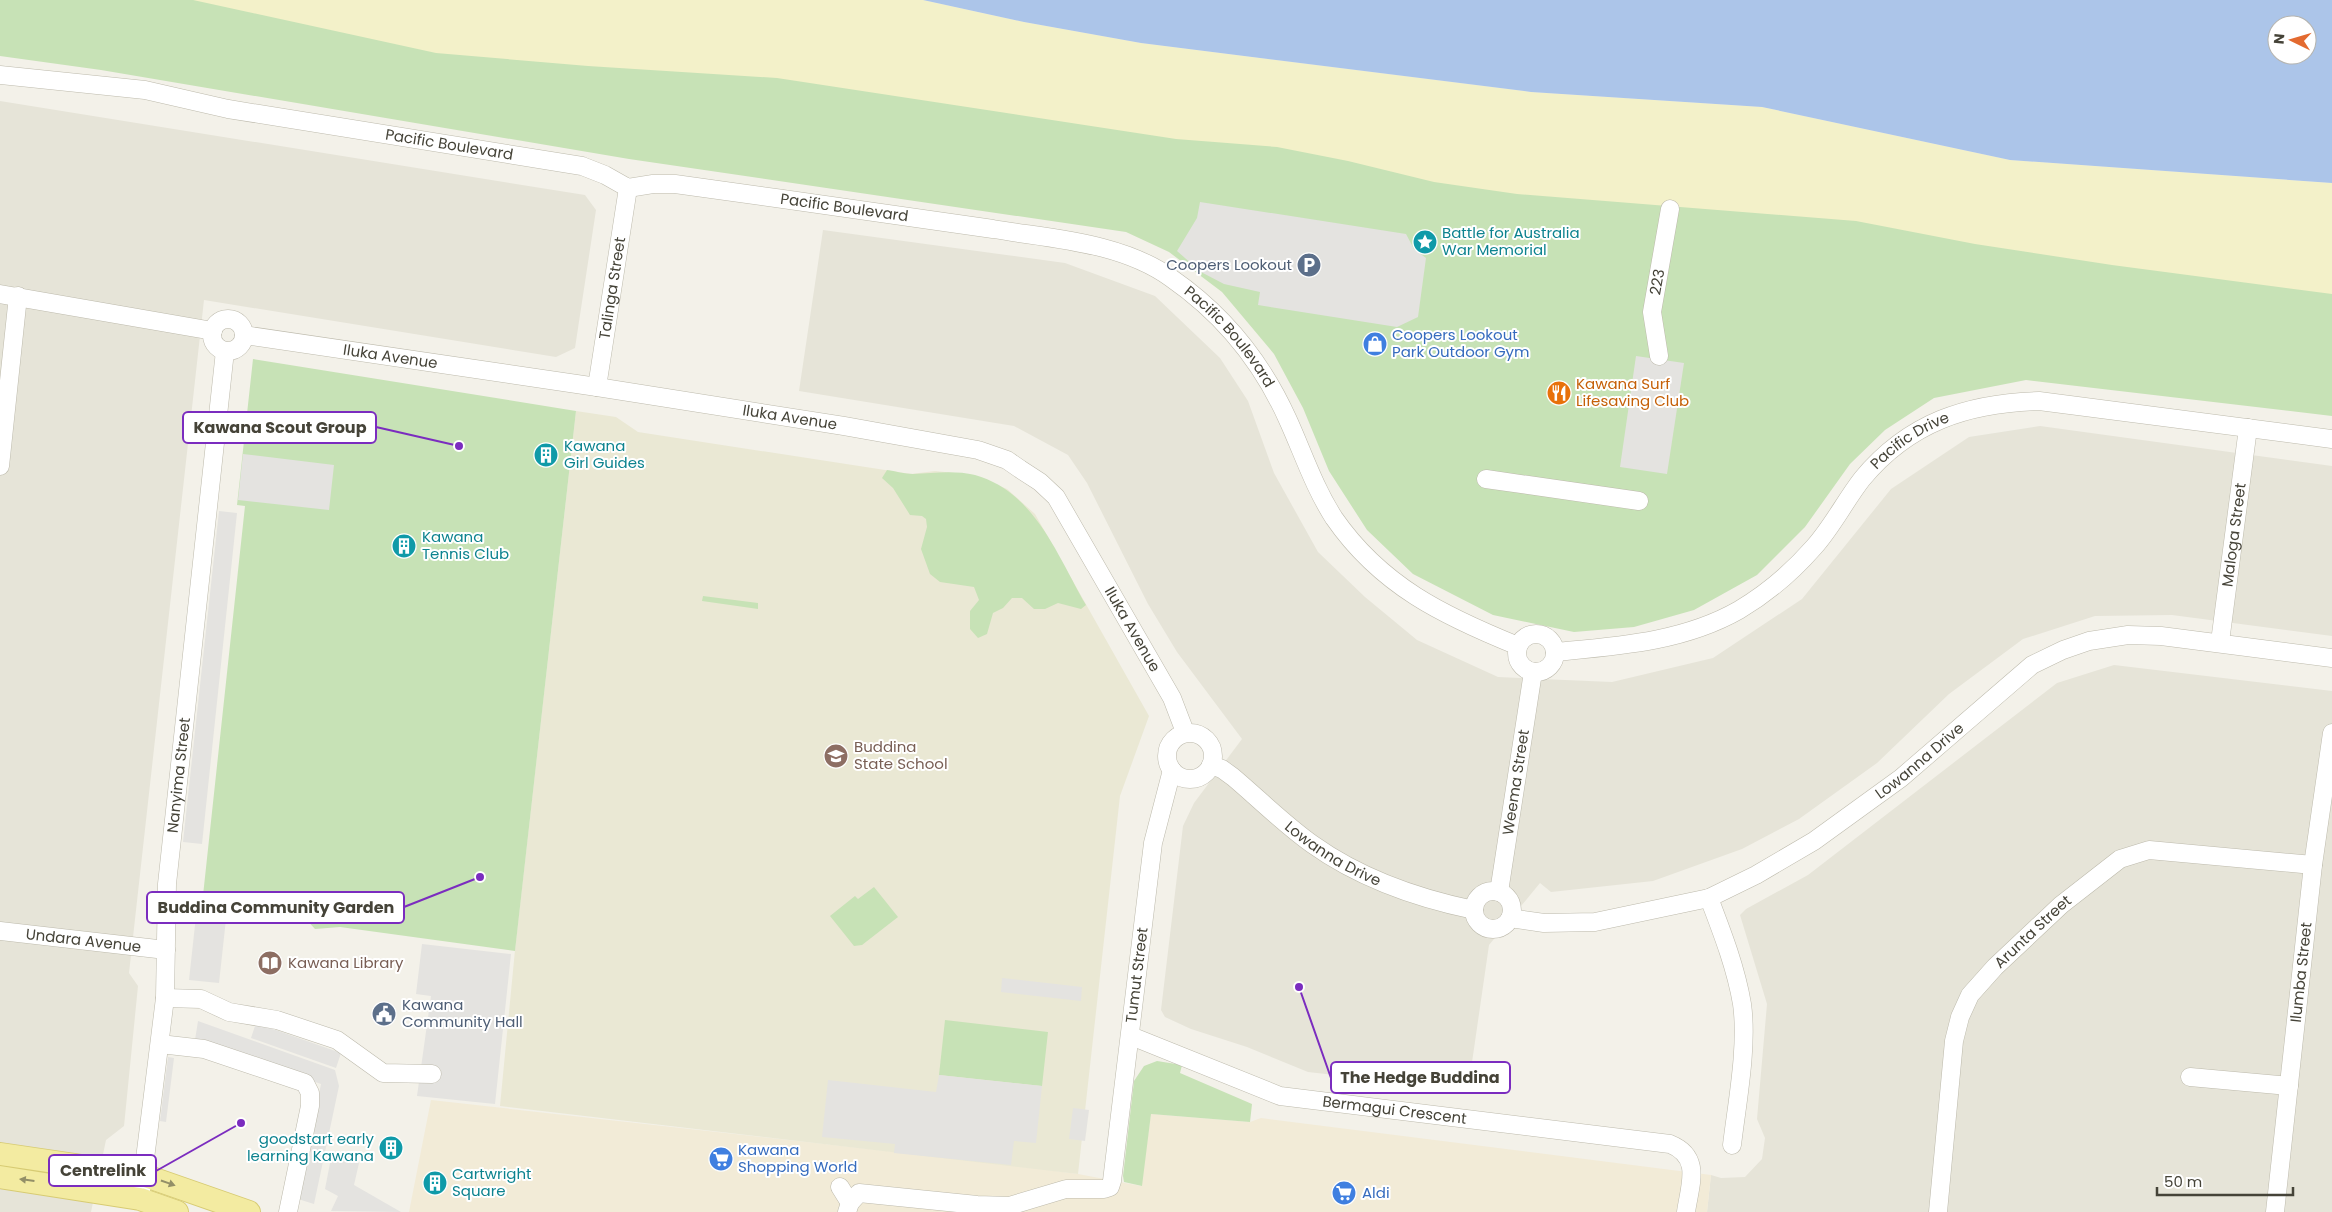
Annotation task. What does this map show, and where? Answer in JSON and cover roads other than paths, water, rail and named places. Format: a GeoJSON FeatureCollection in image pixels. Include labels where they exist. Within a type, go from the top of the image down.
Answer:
{"type":"FeatureCollection","features":[{"type":"Feature","properties":{"kind":"main road"},"geometry":{"type":"LineString","coordinates":[[0,1154],[144,1175],[250,1212]]}},
{"type":"Feature","properties":{"kind":"main road"},"geometry":{"type":"LineString","coordinates":[[0,1177],[140,1199],[177,1212]]}},
{"type":"Feature","properties":{"kind":"street","name":"Pacific Boulevard"},"geometry":{"type":"LineString","coordinates":[[0,75],[145,90],[247,113],[582,166],[605,174],[628,188],[653,184],[675,184],[960,224],[1116,251],[1142,261],[1170,276],[1219,316],[1247,350],[1269,382],[1288,420],[1318,490],[1335,519],[1364,555],[1399,587],[1431,608],[1466,625],[1518,646]]}},
{"type":"Feature","properties":{"kind":"street","name":"Talinga Street"},"geometry":{"type":"LineString","coordinates":[[596,386],[628,188]]}},
{"type":"Feature","properties":{"kind":"street","name":"223"},"geometry":{"type":"LineString","coordinates":[[1658,356],[1652,312],[1670,209]]}},
{"type":"Feature","properties":{"kind":"street"},"geometry":{"type":"LineString","coordinates":[[0,294],[213,331]]}},
{"type":"Feature","properties":{"kind":"street"},"geometry":{"type":"LineString","coordinates":[[0,466],[18,296]]}},
{"type":"Feature","properties":{"kind":"street"},"geometry":{"type":"LineString","coordinates":[[228,319],[241,326],[244,335],[238,348],[225,350],[216,344],[213,331],[218,322],[228,319]]}},
{"type":"Feature","properties":{"kind":"street","name":"Iluka Avenue"},"geometry":{"type":"LineString","coordinates":[[244,335],[596,386],[927,440],[978,450],[1007,460],[1040,482],[1056,497],[1172,698],[1186,732]]}},
{"type":"Feature","properties":{"kind":"street","name":"Nanyima Street"},"geometry":{"type":"LineString","coordinates":[[140,1199],[165,998],[166,884],[225,350]]}},
{"type":"Feature","properties":{"kind":"street","name":"Pacific Drive"},"geometry":{"type":"LineString","coordinates":[[1555,652],[1641,643],[1680,635],[1738,610],[1782,579],[1815,546],[1863,479],[1889,452],[1921,428],[1949,415],[1974,408],[2009,402],[2039,401],[2332,439]]}},
{"type":"Feature","properties":{"kind":"street","name":"Maloga Street"},"geometry":{"type":"LineString","coordinates":[[2220,642],[2248,428]]}},
{"type":"Feature","properties":{"kind":"street"},"geometry":{"type":"LineString","coordinates":[[1486,479],[1639,501]]}},
{"type":"Feature","properties":{"kind":"street"},"geometry":{"type":"LineString","coordinates":[[1539,633],[1551,640],[1555,652],[1551,665],[1546,669],[1533,672],[1521,665],[1517,653],[1518,646],[1526,636],[1539,633]]}},
{"type":"Feature","properties":{"kind":"street","name":"Lowanna Drive"},"geometry":{"type":"LineString","coordinates":[[1510,918],[1544,923],[1595,922],[1709,898],[1756,876],[1814,841],[1901,778],[2032,665],[2063,650],[2089,642],[2128,635],[2161,636],[2220,642],[2332,658]]}},
{"type":"Feature","properties":{"kind":"street","name":"Weema Street"},"geometry":{"type":"LineString","coordinates":[[1499,892],[1533,672]]}},
{"type":"Feature","properties":{"kind":"street"},"geometry":{"type":"LineString","coordinates":[[1186,732],[1192,732],[1205,738],[1212,751],[1211,765],[1202,775],[1190,779],[1183,778],[1172,770],[1166,756],[1172,740],[1186,732]]}},
{"type":"Feature","properties":{"kind":"street","name":"Ilumba Street"},"geometry":{"type":"LineString","coordinates":[[2276,1212],[2314,865],[2332,733]]}},
{"type":"Feature","properties":{"kind":"street","name":"Lowanna Drive"},"geometry":{"type":"LineString","coordinates":[[1211,765],[1233,777],[1312,844],[1349,867],[1410,894],[1474,910]]}},
{"type":"Feature","properties":{"kind":"street","name":"Tumut Street"},"geometry":{"type":"LineString","coordinates":[[848,1207],[859,1192],[874,1192],[977,1205],[1009,1206],[1066,1190],[1104,1189],[1110,1187],[1120,1104],[1131,1036],[1153,843],[1172,770]]}},
{"type":"Feature","properties":{"kind":"street","name":"Arunta Street"},"geometry":{"type":"LineString","coordinates":[[1938,1212],[1954,1041],[1960,1017],[1970,994],[2061,905],[2120,859],[2149,850],[2314,865]]}},
{"type":"Feature","properties":{"kind":"street"},"geometry":{"type":"LineString","coordinates":[[1487,892],[1499,892],[1506,896],[1512,910],[1510,918],[1501,927],[1489,928],[1478,922],[1474,910],[1475,904],[1487,892]]}},
{"type":"Feature","properties":{"kind":"street"},"geometry":{"type":"LineString","coordinates":[[1709,898],[1735,975],[1742,1005],[1741,1062],[1732,1145]]}},
{"type":"Feature","properties":{"kind":"street","name":"Undara Avenue"},"geometry":{"type":"LineString","coordinates":[[0,932],[166,950]]}},
{"type":"Feature","properties":{"kind":"street"},"geometry":{"type":"LineString","coordinates":[[165,998],[201,999],[229,1012],[277,1020],[337,1040],[383,1072],[432,1074]]}},
{"type":"Feature","properties":{"kind":"street","name":"Bermagui Crescent"},"geometry":{"type":"LineString","coordinates":[[1131,1036],[1280,1096],[1670,1144],[1681,1149],[1690,1159],[1692,1170],[1686,1212]]}},
{"type":"Feature","properties":{"kind":"street"},"geometry":{"type":"LineString","coordinates":[[160,1044],[204,1049],[305,1084],[310,1093],[310,1106],[288,1212]]}},
{"type":"Feature","properties":{"kind":"street"},"geometry":{"type":"LineString","coordinates":[[2190,1077],[2289,1086]]}},
{"type":"Feature","properties":{"kind":"street"},"geometry":{"type":"LineString","coordinates":[[840,1187],[848,1207]]}},
{"type":"Feature","properties":{"kind":"water"},"geometry":{"type":"Polygon","coordinates":[[[923,0],[2332,0],[2332,183],[2010,160],[1762,107],[1531,92],[1141,43],[1024,22],[923,0]]]}},
{"type":"Feature","properties":{"kind":"place","name":"Battle for Australia War Memorial"},"geometry":{"type":"Point","coordinates":[1425,242]}},
{"type":"Feature","properties":{"kind":"place","name":"Coopers Lookout"},"geometry":{"type":"Point","coordinates":[1309,265]}},
{"type":"Feature","properties":{"kind":"place","name":"Coopers Lookout Park Outdoor Gym"},"geometry":{"type":"Point","coordinates":[1375,344]}},
{"type":"Feature","properties":{"kind":"place","name":"Kawana Surf Lifesaving Club"},"geometry":{"type":"Point","coordinates":[1559,393]}},
{"type":"Feature","properties":{"kind":"place","name":"Kawana Scout Group"},"geometry":{"type":"Point","coordinates":[459,446]}},
{"type":"Feature","properties":{"kind":"place","name":"Kawana Girl Guides"},"geometry":{"type":"Point","coordinates":[546,455]}},
{"type":"Feature","properties":{"kind":"place","name":"Kawana Tennis Club"},"geometry":{"type":"Point","coordinates":[404,546]}},
{"type":"Feature","properties":{"kind":"place","name":"Buddina State School"},"geometry":{"type":"Point","coordinates":[836,756]}},
{"type":"Feature","properties":{"kind":"place","name":"Buddina Community Garden"},"geometry":{"type":"Point","coordinates":[480,877]}},
{"type":"Feature","properties":{"kind":"place","name":"Kawana Library"},"geometry":{"type":"Point","coordinates":[270,963]}},
{"type":"Feature","properties":{"kind":"place","name":"The Hedge Buddina"},"geometry":{"type":"Point","coordinates":[1299,987]}},
{"type":"Feature","properties":{"kind":"place","name":"Kawana Community Hall"},"geometry":{"type":"Point","coordinates":[384,1014]}},
{"type":"Feature","properties":{"kind":"place","name":"Centrelink"},"geometry":{"type":"Point","coordinates":[241,1123]}},
{"type":"Feature","properties":{"kind":"place","name":"goodstart early learning Kawana"},"geometry":{"type":"Point","coordinates":[391,1148]}},
{"type":"Feature","properties":{"kind":"place","name":"Kawana Shopping World"},"geometry":{"type":"Point","coordinates":[721,1159]}},
{"type":"Feature","properties":{"kind":"place","name":"Cartwright Square"},"geometry":{"type":"Point","coordinates":[435,1183]}},
{"type":"Feature","properties":{"kind":"place","name":"Aldi"},"geometry":{"type":"Point","coordinates":[1344,1193]}}]}
